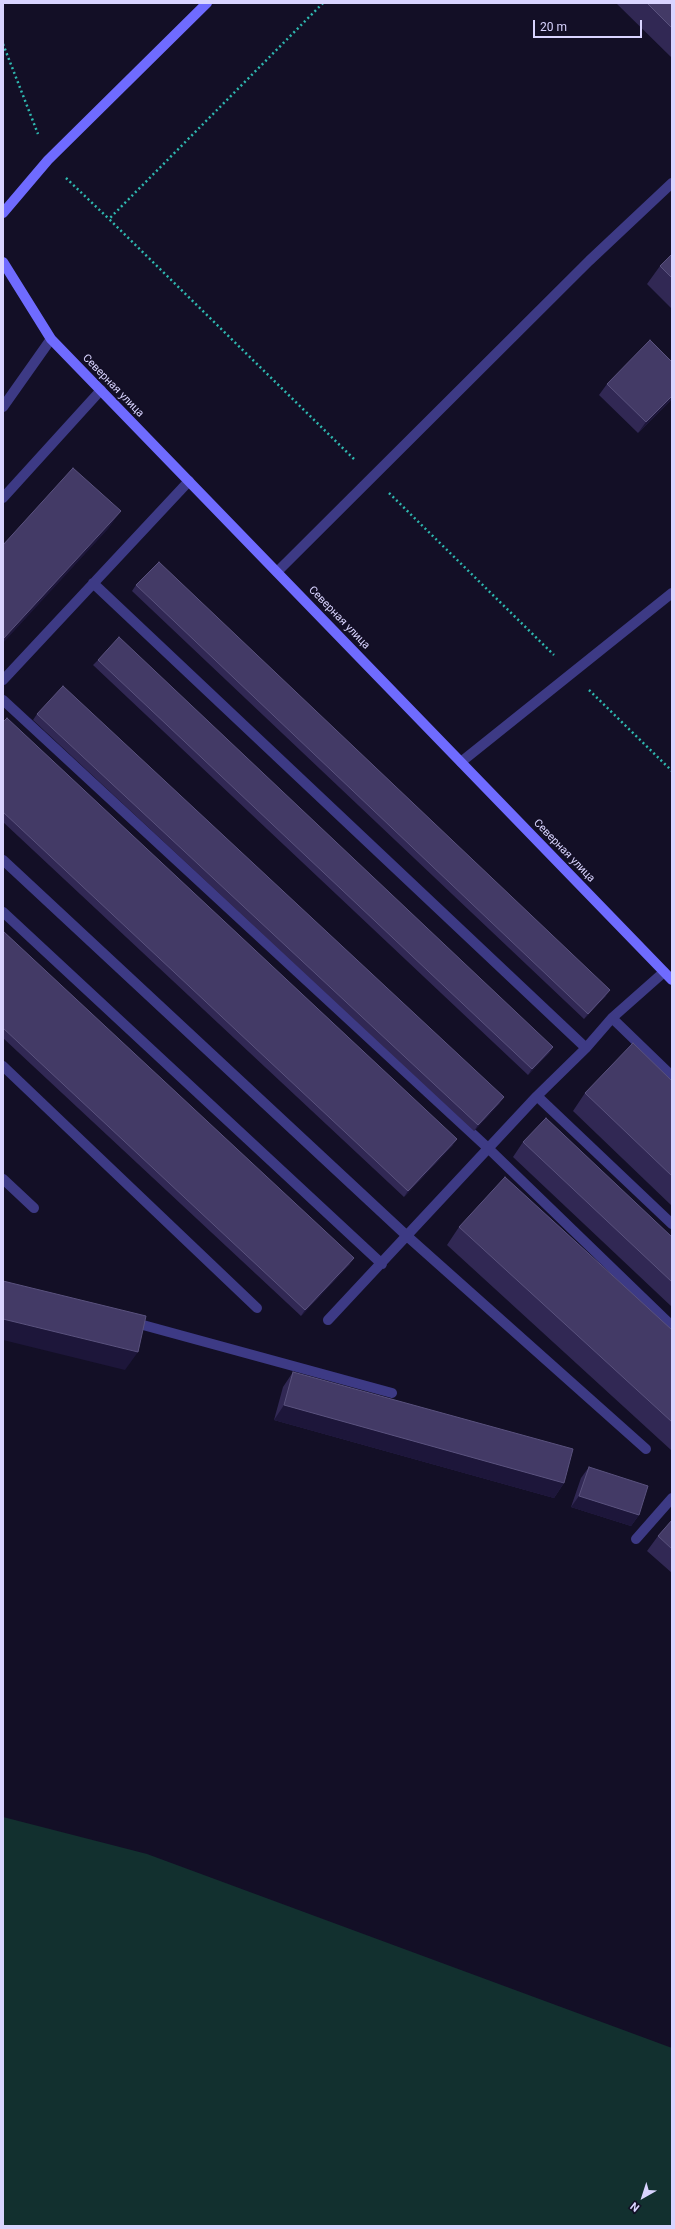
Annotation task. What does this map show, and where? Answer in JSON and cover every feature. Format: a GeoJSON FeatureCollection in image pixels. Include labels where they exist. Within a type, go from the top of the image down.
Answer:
{"type":"FeatureCollection","features":[{"type":"Feature","properties":{"kind":"street"},"geometry":{"type":"LineString","coordinates":[[3,213],[48,160],[207,3]]}},
{"type":"Feature","properties":{"kind":"street","name":"Северная улица"},"geometry":{"type":"LineString","coordinates":[[3,262],[51,339],[672,980]]}},
{"type":"Feature","properties":{"kind":"lane"},"geometry":{"type":"LineString","coordinates":[[277,572],[589,261],[672,183]]}},
{"type":"Feature","properties":{"kind":"lane"},"geometry":{"type":"LineString","coordinates":[[3,407],[51,339]]}},
{"type":"Feature","properties":{"kind":"lane"},"geometry":{"type":"LineString","coordinates":[[3,498],[101,390]]}},
{"type":"Feature","properties":{"kind":"lane"},"geometry":{"type":"LineString","coordinates":[[3,680],[189,481]]}},
{"type":"Feature","properties":{"kind":"lane"},"geometry":{"type":"LineString","coordinates":[[93,583],[586,1048]]}},
{"type":"Feature","properties":{"kind":"lane"},"geometry":{"type":"LineString","coordinates":[[461,762],[672,593]]}},
{"type":"Feature","properties":{"kind":"lane"},"geometry":{"type":"LineString","coordinates":[[3,700],[489,1150],[672,1326]]}},
{"type":"Feature","properties":{"kind":"lane"},"geometry":{"type":"LineString","coordinates":[[3,860],[407,1236],[646,1449]]}},
{"type":"Feature","properties":{"kind":"lane"},"geometry":{"type":"LineString","coordinates":[[3,912],[382,1264]]}},
{"type":"Feature","properties":{"kind":"lane"},"geometry":{"type":"LineString","coordinates":[[328,1320],[489,1150],[537,1096],[586,1048],[612,1018],[664,972]]}},
{"type":"Feature","properties":{"kind":"lane"},"geometry":{"type":"LineString","coordinates":[[612,1018],[672,1076]]}},
{"type":"Feature","properties":{"kind":"lane"},"geometry":{"type":"LineString","coordinates":[[3,1066],[257,1308]]}},
{"type":"Feature","properties":{"kind":"lane"},"geometry":{"type":"LineString","coordinates":[[537,1096],[672,1224]]}},
{"type":"Feature","properties":{"kind":"lane"},"geometry":{"type":"LineString","coordinates":[[3,1179],[34,1208]]}},
{"type":"Feature","properties":{"kind":"lane"},"geometry":{"type":"LineString","coordinates":[[125,1320],[392,1393]]}},
{"type":"Feature","properties":{"kind":"lane"},"geometry":{"type":"LineString","coordinates":[[636,1539],[672,1498]]}},
{"type":"Feature","properties":{"kind":"path"},"geometry":{"type":"LineString","coordinates":[[323,3],[109,219],[672,771]]}},
{"type":"Feature","properties":{"kind":"green space"},"geometry":{"type":"Polygon","coordinates":[[[3,1817],[147,1854],[672,2048],[672,2226],[3,2226],[3,1817]]]}},
{"type":"Feature","properties":{"kind":"building"},"geometry":{"type":"Polygon","coordinates":[[[647,3],[672,3],[672,28],[647,3]]]}},
{"type":"Feature","properties":{"kind":"building"},"geometry":{"type":"Polygon","coordinates":[[[672,254],[672,278],[660,266],[672,254]]]}},
{"type":"Feature","properties":{"kind":"building"},"geometry":{"type":"Polygon","coordinates":[[[650,340],[672,362],[672,396],[646,422],[607,384],[650,340]]]}},
{"type":"Feature","properties":{"kind":"building"},"geometry":{"type":"Polygon","coordinates":[[[73,468],[121,511],[3,639],[3,545],[73,468]]]}},
{"type":"Feature","properties":{"kind":"building"},"geometry":{"type":"Polygon","coordinates":[[[159,562],[610,990],[588,1014],[136,585],[159,562]]]}},
{"type":"Feature","properties":{"kind":"building"},"geometry":{"type":"Polygon","coordinates":[[[119,637],[553,1047],[532,1069],[98,660],[119,637]]]}},
{"type":"Feature","properties":{"kind":"building"},"geometry":{"type":"Polygon","coordinates":[[[63,686],[504,1097],[478,1125],[37,714],[63,686]]]}},
{"type":"Feature","properties":{"kind":"building"},"geometry":{"type":"Polygon","coordinates":[[[7,718],[457,1139],[408,1191],[3,812],[3,722],[7,718]]]}},
{"type":"Feature","properties":{"kind":"building"},"geometry":{"type":"Polygon","coordinates":[[[3,931],[354,1258],[305,1310],[3,1028],[3,931]]]}},
{"type":"Feature","properties":{"kind":"building"},"geometry":{"type":"Polygon","coordinates":[[[633,1043],[672,1081],[672,1176],[585,1093],[633,1043]]]}},
{"type":"Feature","properties":{"kind":"building"},"geometry":{"type":"Polygon","coordinates":[[[546,1118],[672,1237],[672,1282],[523,1142],[546,1118]]]}},
{"type":"Feature","properties":{"kind":"building"},"geometry":{"type":"Polygon","coordinates":[[[505,1177],[672,1330],[672,1422],[459,1227],[505,1177]]]}},
{"type":"Feature","properties":{"kind":"building"},"geometry":{"type":"Polygon","coordinates":[[[3,1281],[146,1316],[138,1352],[3,1319],[3,1281]]]}},
{"type":"Feature","properties":{"kind":"building"},"geometry":{"type":"Polygon","coordinates":[[[293,1372],[573,1449],[564,1483],[284,1405],[293,1372]]]}},
{"type":"Feature","properties":{"kind":"building"},"geometry":{"type":"Polygon","coordinates":[[[589,1467],[648,1486],[639,1515],[579,1496],[589,1467]]]}},
{"type":"Feature","properties":{"kind":"building"},"geometry":{"type":"Polygon","coordinates":[[[672,1520],[672,1549],[658,1536],[672,1520]]]}}]}
